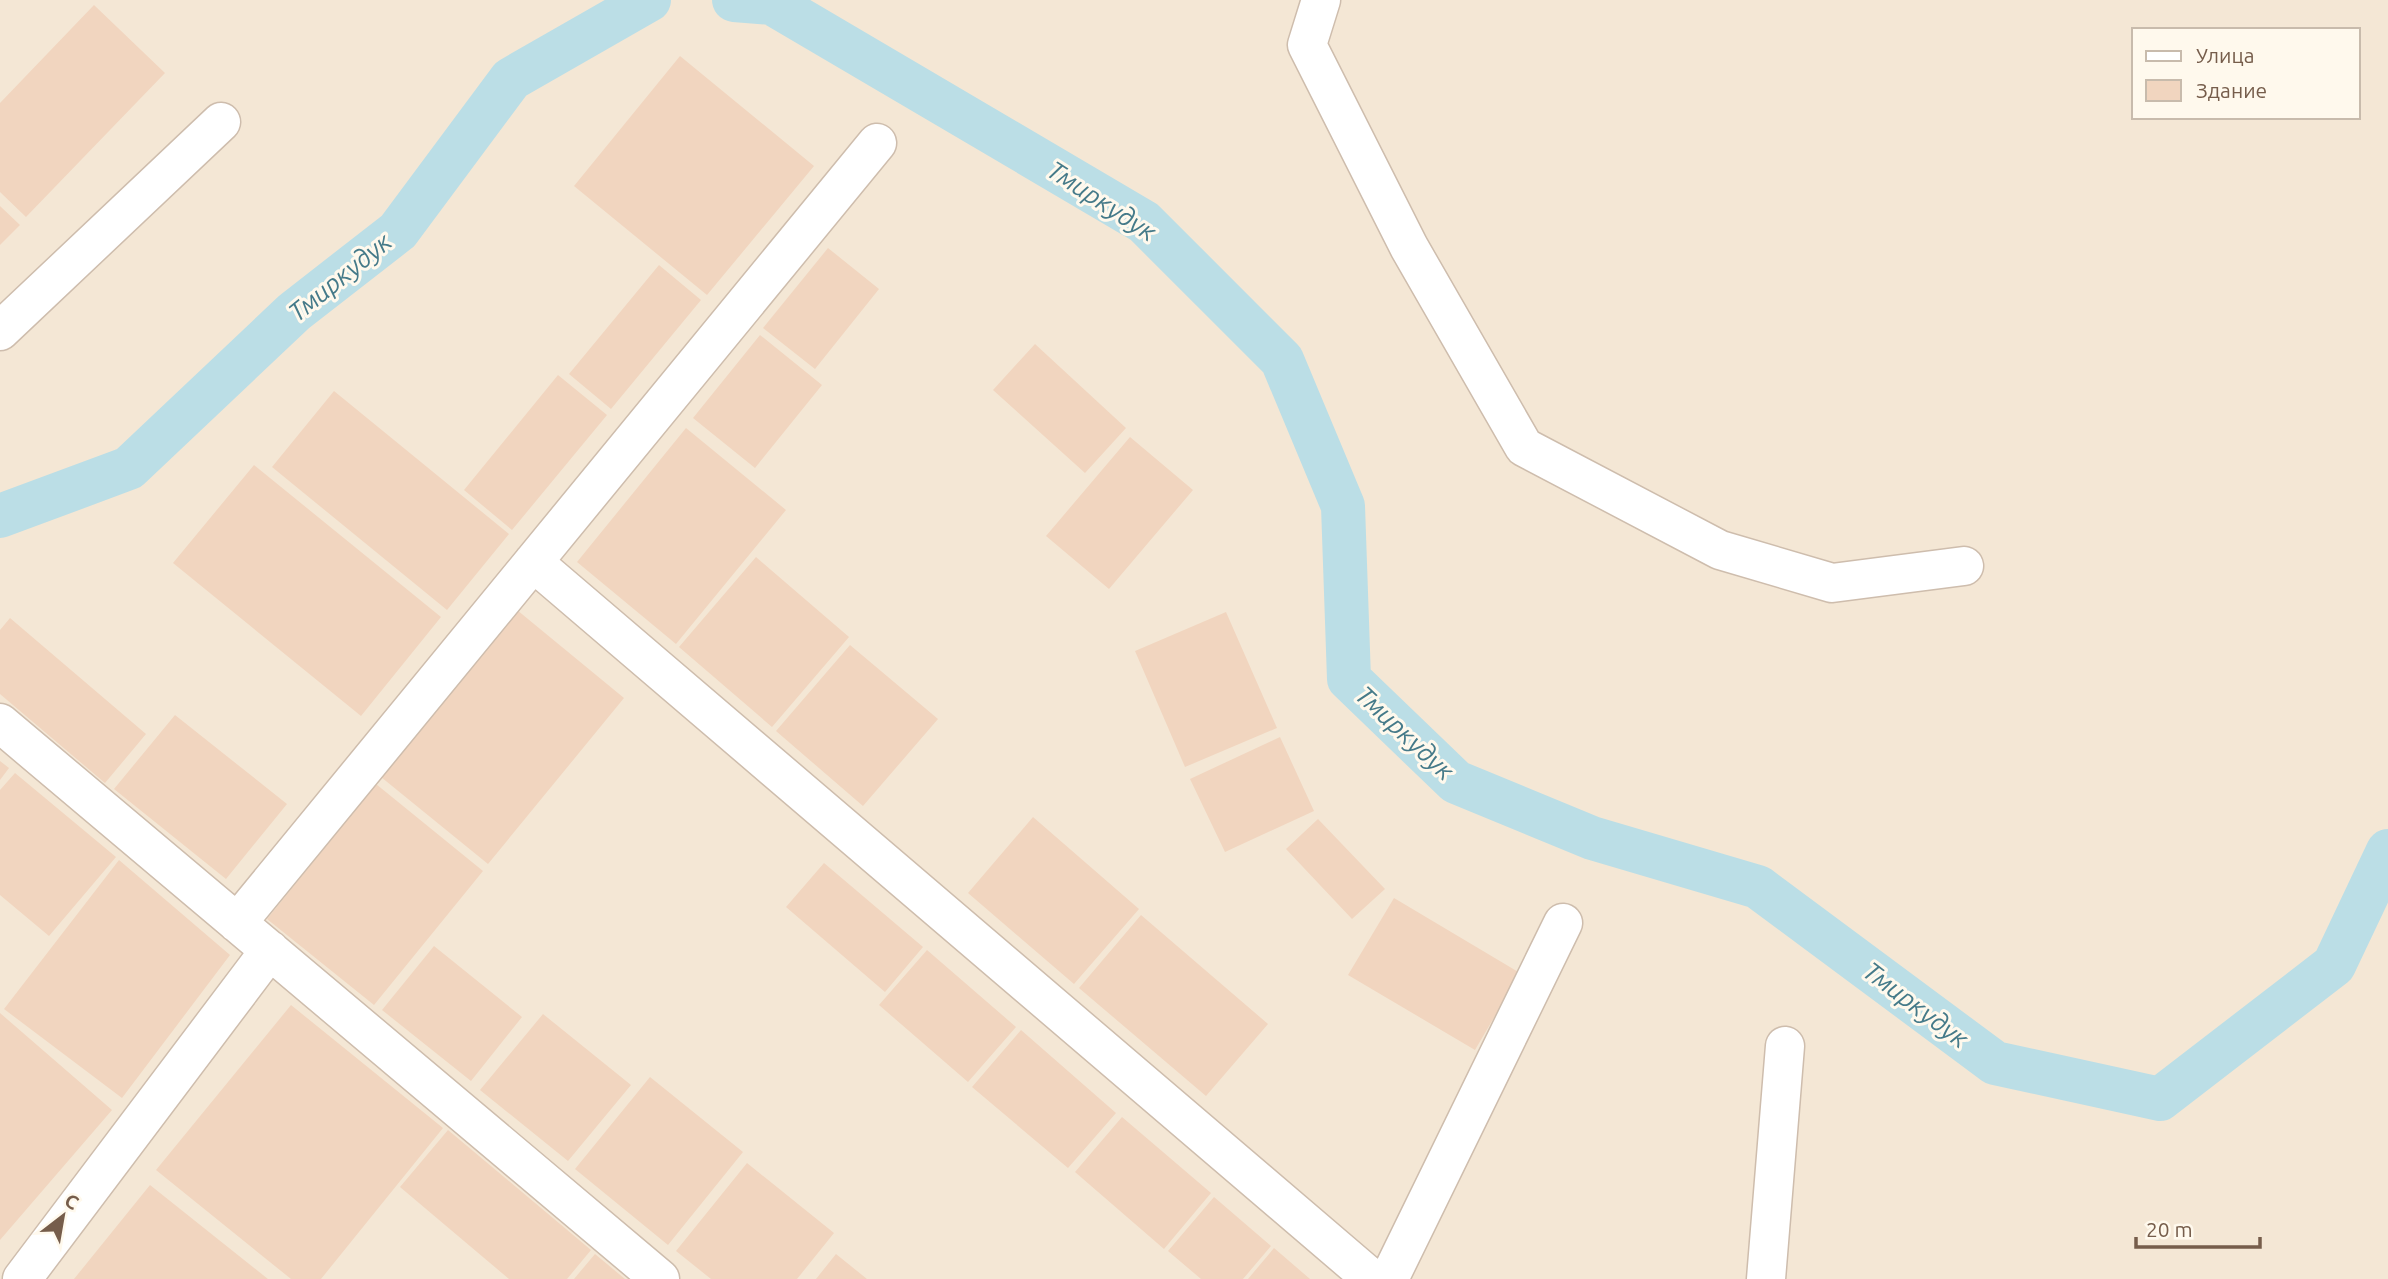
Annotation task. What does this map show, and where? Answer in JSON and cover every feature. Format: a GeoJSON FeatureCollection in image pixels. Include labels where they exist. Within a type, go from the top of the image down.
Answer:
{"type":"FeatureCollection","features":[{"type":"Feature","properties":{"kind":"street"},"geometry":{"type":"LineString","coordinates":[[1321,0],[1307,45],[1409,247],[1524,447],[1720,550],[1832,583],[1964,566]]}},
{"type":"Feature","properties":{"kind":"street"},"geometry":{"type":"LineString","coordinates":[[0,331],[221,122]]}},
{"type":"Feature","properties":{"kind":"street"},"geometry":{"type":"LineString","coordinates":[[237,923],[877,143]]}},
{"type":"Feature","properties":{"kind":"street"},"geometry":{"type":"LineString","coordinates":[[533,562],[1372,1279]]}},
{"type":"Feature","properties":{"kind":"street"},"geometry":{"type":"LineString","coordinates":[[0,723],[660,1279]]}},
{"type":"Feature","properties":{"kind":"street"},"geometry":{"type":"LineString","coordinates":[[1388,1279],[1563,923]]}},
{"type":"Feature","properties":{"kind":"street"},"geometry":{"type":"LineString","coordinates":[[22,1279],[270,950]]}},
{"type":"Feature","properties":{"kind":"street"},"geometry":{"type":"LineString","coordinates":[[1766,1279],[1785,1046]]}},
{"type":"Feature","properties":{"kind":"shaded area"},"geometry":{"type":"Polygon","coordinates":[[[0,0],[2388,0],[2388,1279],[0,1279],[0,0]]]}},
{"type":"Feature","properties":{"kind":"building"},"geometry":{"type":"Polygon","coordinates":[[[94,5],[165,73],[26,217],[0,192],[0,103],[94,5]]]}},
{"type":"Feature","properties":{"kind":"building"},"geometry":{"type":"Polygon","coordinates":[[[680,56],[814,166],[707,295],[574,186],[680,56]]]}},
{"type":"Feature","properties":{"kind":"building"},"geometry":{"type":"Polygon","coordinates":[[[0,206],[20,225],[0,245],[0,206]]]}},
{"type":"Feature","properties":{"kind":"building"},"geometry":{"type":"Polygon","coordinates":[[[828,248],[879,289],[815,369],[763,328],[828,248]]]}},
{"type":"Feature","properties":{"kind":"building"},"geometry":{"type":"Polygon","coordinates":[[[659,265],[701,300],[611,409],[569,374],[659,265]]]}},
{"type":"Feature","properties":{"kind":"building"},"geometry":{"type":"Polygon","coordinates":[[[760,335],[822,385],[755,468],[693,418],[760,335]]]}},
{"type":"Feature","properties":{"kind":"building"},"geometry":{"type":"Polygon","coordinates":[[[1035,344],[1126,428],[1085,473],[993,390],[1035,344]]]}},
{"type":"Feature","properties":{"kind":"building"},"geometry":{"type":"Polygon","coordinates":[[[558,375],[607,415],[512,530],[464,490],[558,375]]]}},
{"type":"Feature","properties":{"kind":"building"},"geometry":{"type":"Polygon","coordinates":[[[334,391],[509,534],[447,610],[272,467],[334,391]]]}},
{"type":"Feature","properties":{"kind":"building"},"geometry":{"type":"Polygon","coordinates":[[[686,428],[786,510],[676,644],[577,562],[686,428]]]}},
{"type":"Feature","properties":{"kind":"building"},"geometry":{"type":"Polygon","coordinates":[[[1130,437],[1193,490],[1109,589],[1046,536],[1130,437]]]}},
{"type":"Feature","properties":{"kind":"building"},"geometry":{"type":"Polygon","coordinates":[[[254,465],[441,617],[361,716],[173,563],[254,465]]]}},
{"type":"Feature","properties":{"kind":"building"},"geometry":{"type":"Polygon","coordinates":[[[756,557],[849,637],[772,727],[679,647],[756,557]]]}},
{"type":"Feature","properties":{"kind":"building"},"geometry":{"type":"Polygon","coordinates":[[[517,610],[624,698],[488,864],[381,777],[517,610]]]}},
{"type":"Feature","properties":{"kind":"building"},"geometry":{"type":"Polygon","coordinates":[[[1226,612],[1277,728],[1185,767],[1135,651],[1226,612]]]}},
{"type":"Feature","properties":{"kind":"building"},"geometry":{"type":"Polygon","coordinates":[[[10,618],[146,734],[105,783],[0,694],[0,630],[10,618]]]}},
{"type":"Feature","properties":{"kind":"building"},"geometry":{"type":"Polygon","coordinates":[[[850,645],[938,719],[863,806],[776,731],[850,645]]]}},
{"type":"Feature","properties":{"kind":"building"},"geometry":{"type":"Polygon","coordinates":[[[175,715],[287,804],[226,879],[114,789],[175,715]]]}},
{"type":"Feature","properties":{"kind":"building"},"geometry":{"type":"Polygon","coordinates":[[[1280,737],[1314,811],[1225,852],[1190,779],[1280,737]]]}},
{"type":"Feature","properties":{"kind":"building"},"geometry":{"type":"Polygon","coordinates":[[[0,761],[9,768],[0,780],[0,761]]]}},
{"type":"Feature","properties":{"kind":"building"},"geometry":{"type":"Polygon","coordinates":[[[15,773],[116,857],[49,936],[0,895],[0,790],[15,773]]]}},
{"type":"Feature","properties":{"kind":"building"},"geometry":{"type":"Polygon","coordinates":[[[376,784],[483,871],[374,1005],[267,919],[376,784]]]}},
{"type":"Feature","properties":{"kind":"building"},"geometry":{"type":"Polygon","coordinates":[[[1033,817],[1139,909],[1074,984],[968,893],[1033,817]]]}},
{"type":"Feature","properties":{"kind":"building"},"geometry":{"type":"Polygon","coordinates":[[[1318,819],[1385,889],[1352,919],[1286,849],[1318,819]]]}},
{"type":"Feature","properties":{"kind":"building"},"geometry":{"type":"Polygon","coordinates":[[[119,860],[230,955],[122,1098],[4,1009],[119,860]]]}},
{"type":"Feature","properties":{"kind":"building"},"geometry":{"type":"Polygon","coordinates":[[[824,863],[923,947],[885,992],[786,907],[824,863]]]}},
{"type":"Feature","properties":{"kind":"building"},"geometry":{"type":"Polygon","coordinates":[[[1394,898],[1520,973],[1475,1050],[1348,975],[1394,898]]]}},
{"type":"Feature","properties":{"kind":"building"},"geometry":{"type":"Polygon","coordinates":[[[1141,915],[1268,1024],[1206,1096],[1079,988],[1141,915]]]}},
{"type":"Feature","properties":{"kind":"building"},"geometry":{"type":"Polygon","coordinates":[[[434,946],[522,1017],[471,1081],[382,1010],[434,946]]]}},
{"type":"Feature","properties":{"kind":"building"},"geometry":{"type":"Polygon","coordinates":[[[927,950],[1016,1027],[968,1082],[879,1005],[927,950]]]}},
{"type":"Feature","properties":{"kind":"building"},"geometry":{"type":"Polygon","coordinates":[[[291,1005],[443,1128],[321,1279],[291,1279],[156,1170],[291,1005]]]}},
{"type":"Feature","properties":{"kind":"building"},"geometry":{"type":"Polygon","coordinates":[[[0,1013],[112,1110],[0,1240],[0,1013]]]}},
{"type":"Feature","properties":{"kind":"building"},"geometry":{"type":"Polygon","coordinates":[[[543,1014],[631,1085],[568,1161],[480,1090],[543,1014]]]}},
{"type":"Feature","properties":{"kind":"building"},"geometry":{"type":"Polygon","coordinates":[[[1021,1030],[1116,1113],[1068,1168],[972,1087],[1021,1030]]]}},
{"type":"Feature","properties":{"kind":"building"},"geometry":{"type":"Polygon","coordinates":[[[650,1077],[743,1152],[668,1245],[575,1169],[650,1077]]]}},
{"type":"Feature","properties":{"kind":"building"},"geometry":{"type":"Polygon","coordinates":[[[1122,1117],[1211,1193],[1164,1249],[1075,1172],[1122,1117]]]}},
{"type":"Feature","properties":{"kind":"building"},"geometry":{"type":"Polygon","coordinates":[[[448,1130],[591,1250],[567,1279],[509,1279],[400,1187],[448,1130]]]}},
{"type":"Feature","properties":{"kind":"building"},"geometry":{"type":"Polygon","coordinates":[[[747,1163],[834,1233],[797,1279],[711,1279],[676,1251],[747,1163]]]}},
{"type":"Feature","properties":{"kind":"building"},"geometry":{"type":"Polygon","coordinates":[[[150,1185],[268,1279],[74,1279],[150,1185]]]}},
{"type":"Feature","properties":{"kind":"building"},"geometry":{"type":"Polygon","coordinates":[[[1214,1197],[1271,1246],[1243,1279],[1201,1279],[1168,1251],[1214,1197]]]}},
{"type":"Feature","properties":{"kind":"building"},"geometry":{"type":"Polygon","coordinates":[[[1274,1248],[1310,1279],[1248,1279],[1274,1248]]]}},
{"type":"Feature","properties":{"kind":"building"},"geometry":{"type":"Polygon","coordinates":[[[595,1254],[625,1279],[574,1279],[595,1254]]]}},
{"type":"Feature","properties":{"kind":"building"},"geometry":{"type":"Polygon","coordinates":[[[836,1254],[867,1279],[816,1279],[836,1254]]]}},
{"type":"Feature","properties":{"kind":"waterway","name":"Тмиркудук"},"geometry":{"type":"LineString","coordinates":[[0,516],[129,468],[294,312],[398,231],[511,79],[649,0]]}},
{"type":"Feature","properties":{"kind":"waterway","name":"Тмиркудук"},"geometry":{"type":"LineString","coordinates":[[734,0],[772,3],[1144,222],[1282,360],[1343,506],[1349,679],[1456,782],[1592,838],[1758,887],[1995,1063],[2160,1099],[2334,965],[2388,851]]}}]}
